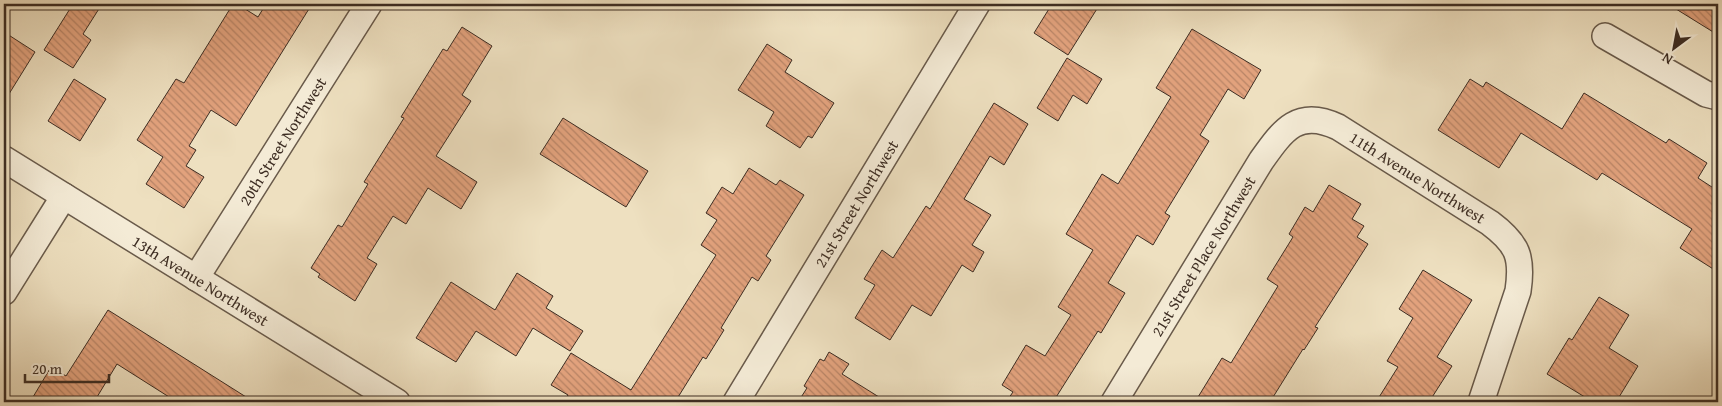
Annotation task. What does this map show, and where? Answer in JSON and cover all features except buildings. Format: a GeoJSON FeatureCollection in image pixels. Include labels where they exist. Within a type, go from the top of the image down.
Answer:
{"type":"FeatureCollection","features":[{"type":"Feature","properties":{"kind":"street","name":"20th Street Northwest"},"geometry":{"type":"LineString","coordinates":[[196,278],[369,4]]}},
{"type":"Feature","properties":{"kind":"street","name":"21st Street Northwest"},"geometry":{"type":"LineString","coordinates":[[736,402],[977,4]]}},
{"type":"Feature","properties":{"kind":"street"},"geometry":{"type":"LineString","coordinates":[[1605,36],[1706,94],[1718,97]]}},
{"type":"Feature","properties":{"kind":"street","name":"11th Avenue Northwest"},"geometry":{"type":"LineString","coordinates":[[1303,120],[1320,120],[1338,127],[1490,223],[1508,239],[1519,258],[1520,273],[1513,307],[1481,402]]}},
{"type":"Feature","properties":{"kind":"street","name":"21st Street Place Northwest"},"geometry":{"type":"LineString","coordinates":[[1114,402],[1261,161],[1287,128],[1303,120]]}},
{"type":"Feature","properties":{"kind":"street","name":"13th Avenue Northwest"},"geometry":{"type":"LineString","coordinates":[[4,159],[397,402]]}},
{"type":"Feature","properties":{"kind":"street"},"geometry":{"type":"LineString","coordinates":[[4,292],[64,196]]}}]}
